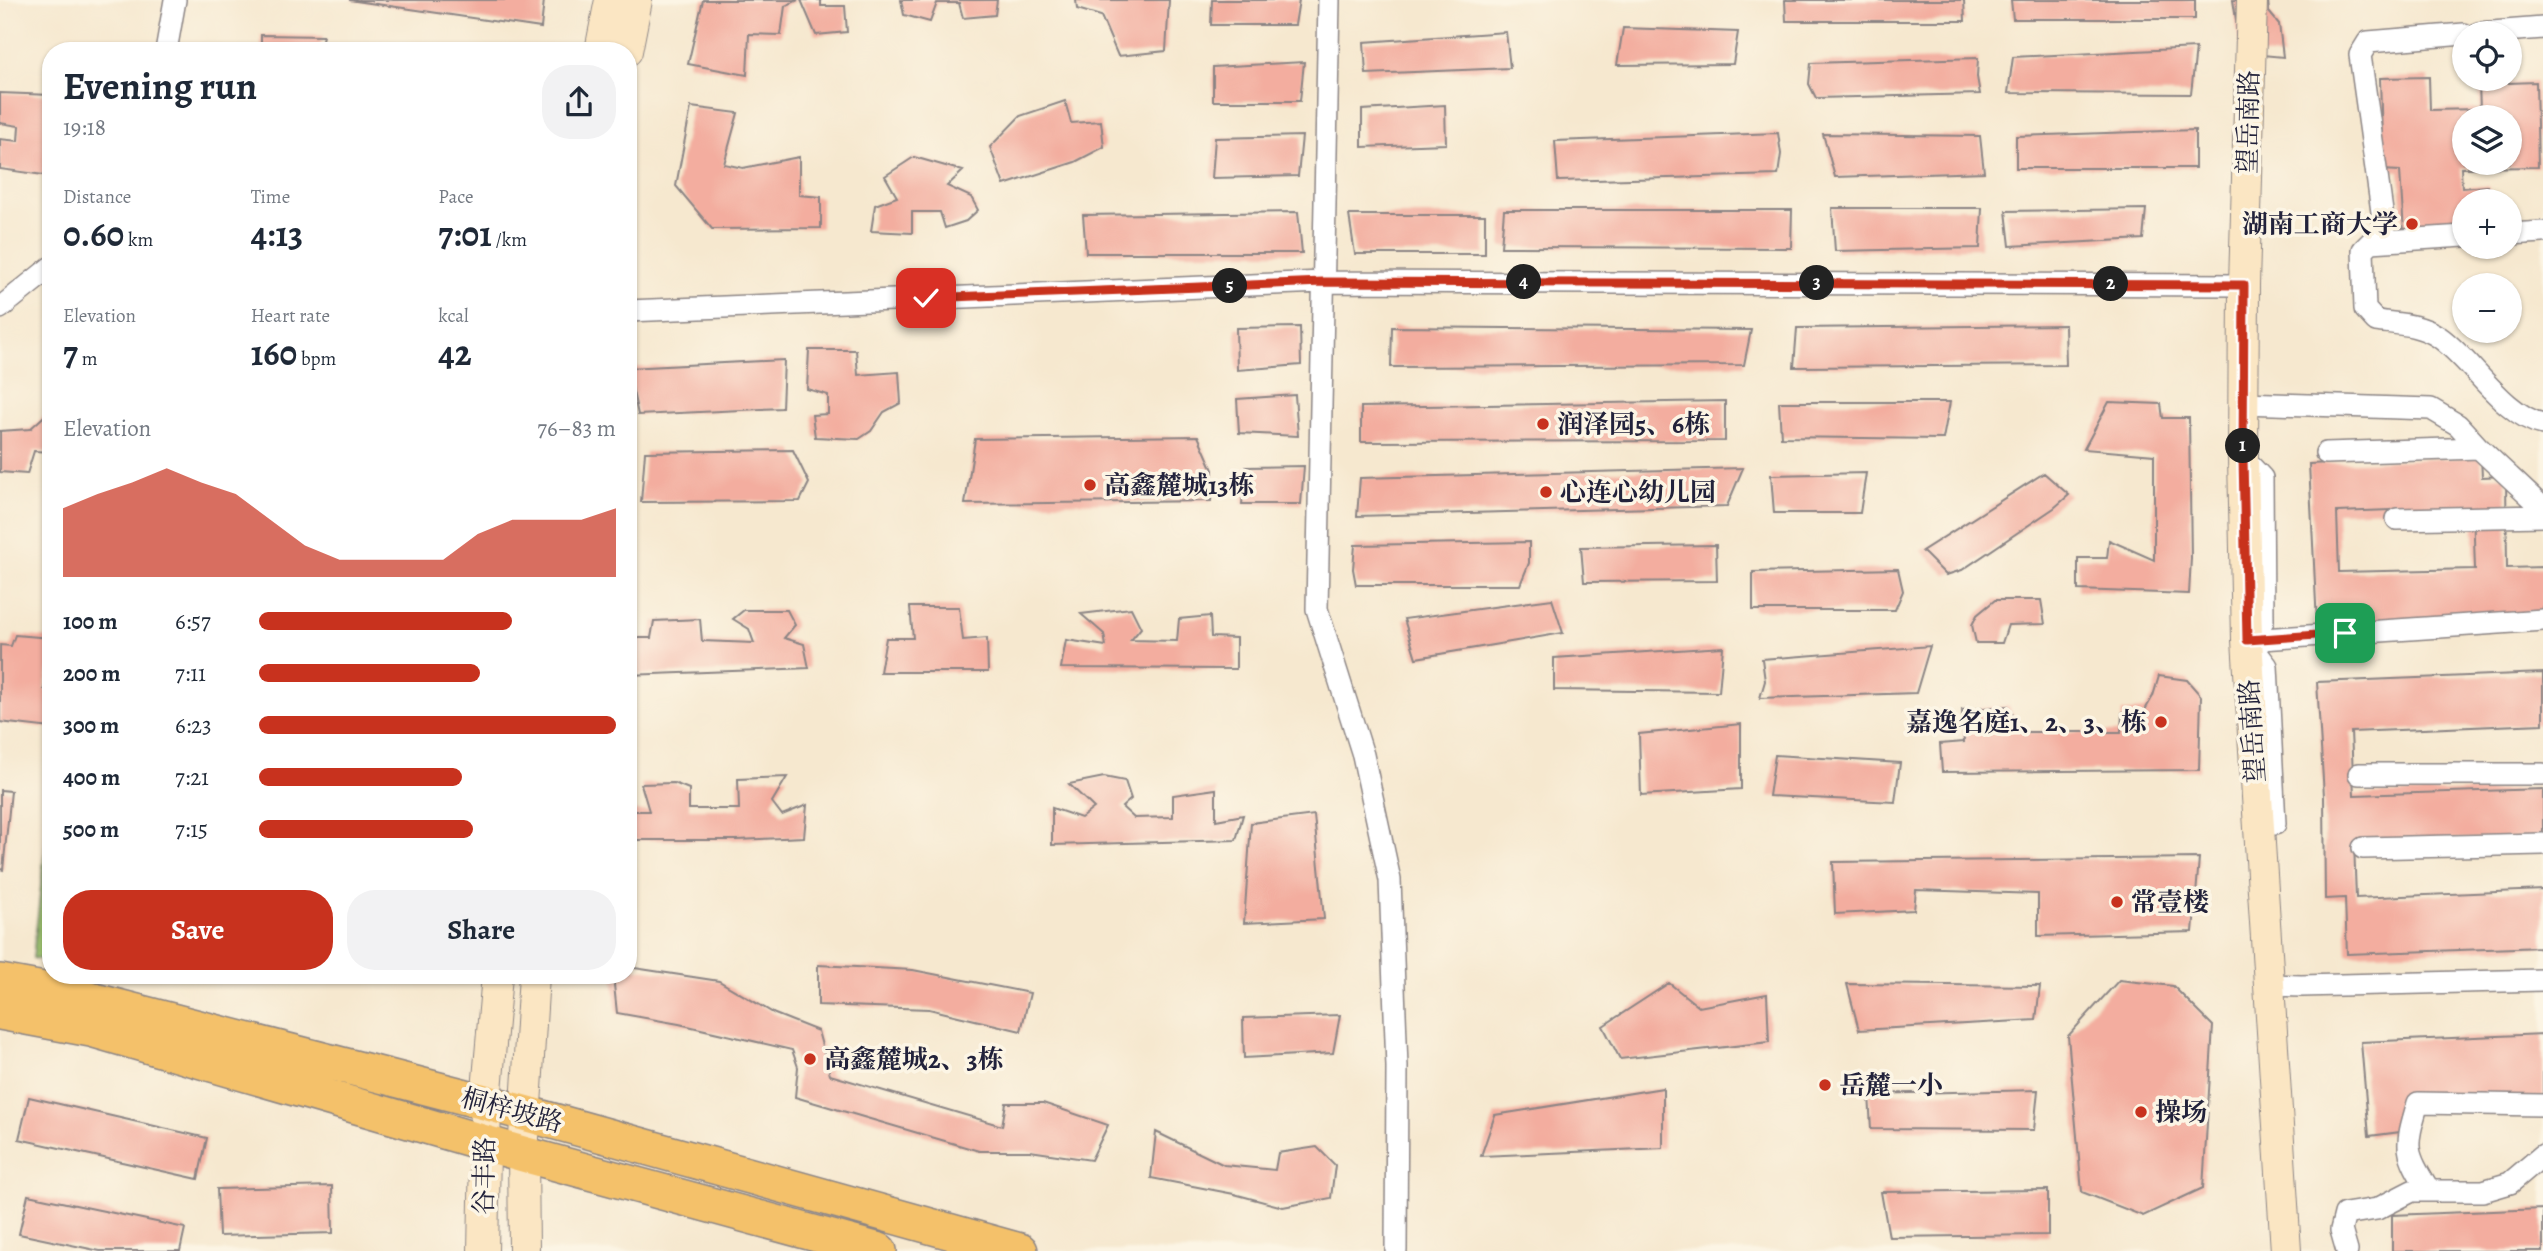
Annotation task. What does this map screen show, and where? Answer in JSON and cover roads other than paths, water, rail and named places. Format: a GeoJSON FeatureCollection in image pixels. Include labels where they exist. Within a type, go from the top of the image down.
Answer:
{"type":"FeatureCollection","features":[{"type":"Feature","properties":{"kind":"main road","name":"桐梓坡路"},"geometry":{"type":"LineString","coordinates":[[0,982],[71,995],[486,1102],[1020,1251]]}},
{"type":"Feature","properties":{"kind":"main road","name":"桐梓坡路"},"geometry":{"type":"LineString","coordinates":[[0,1012],[91,1029],[523,1154],[879,1251]]}},
{"type":"Feature","properties":{"kind":"street"},"geometry":{"type":"LineString","coordinates":[[168,42],[175,0]]}},
{"type":"Feature","properties":{"kind":"street"},"geometry":{"type":"LineString","coordinates":[[602,42],[610,0]]}},
{"type":"Feature","properties":{"kind":"street"},"geometry":{"type":"LineString","coordinates":[[629,42],[637,0]]}},
{"type":"Feature","properties":{"kind":"street"},"geometry":{"type":"LineString","coordinates":[[1328,0],[1317,609],[1363,754],[1390,880],[1397,1067],[1396,1251]]}},
{"type":"Feature","properties":{"kind":"street","name":"望岳南路"},"geometry":{"type":"LineString","coordinates":[[2252,0],[2243,403],[2247,640],[2286,1251]]}},
{"type":"Feature","properties":{"kind":"street"},"geometry":{"type":"LineString","coordinates":[[2522,30],[2543,28]]}},
{"type":"Feature","properties":{"kind":"street"},"geometry":{"type":"LineString","coordinates":[[2386,240],[2360,55],[2368,42],[2452,35]]}},
{"type":"Feature","properties":{"kind":"street"},"geometry":{"type":"LineString","coordinates":[[2522,233],[2543,232]]}},
{"type":"Feature","properties":{"kind":"street"},"geometry":{"type":"LineString","coordinates":[[2452,237],[2371,242],[2363,250],[2365,309],[2376,321],[2417,326],[2440,338],[2506,403],[2543,424]]}},
{"type":"Feature","properties":{"kind":"street"},"geometry":{"type":"LineString","coordinates":[[0,308],[42,274]]}},
{"type":"Feature","properties":{"kind":"street"},"geometry":{"type":"LineString","coordinates":[[637,311],[1323,282],[2244,285]]}},
{"type":"Feature","properties":{"kind":"street"},"geometry":{"type":"LineString","coordinates":[[2243,403],[2431,409],[2458,425],[2543,508]]}},
{"type":"Feature","properties":{"kind":"street"},"geometry":{"type":"LineString","coordinates":[[2326,453],[2479,448]]}},
{"type":"Feature","properties":{"kind":"street"},"geometry":{"type":"LineString","coordinates":[[2397,519],[2543,516]]}},
{"type":"Feature","properties":{"kind":"street"},"geometry":{"type":"LineString","coordinates":[[2247,640],[2543,620]]}},
{"type":"Feature","properties":{"kind":"street"},"geometry":{"type":"LineString","coordinates":[[2247,640],[2267,666],[2275,824]]}},
{"type":"Feature","properties":{"kind":"street"},"geometry":{"type":"LineString","coordinates":[[2359,774],[2543,774]]}},
{"type":"Feature","properties":{"kind":"street"},"geometry":{"type":"LineString","coordinates":[[2363,848],[2543,844]]}},
{"type":"Feature","properties":{"kind":"street"},"geometry":{"type":"LineString","coordinates":[[2269,985],[2543,980]]}},
{"type":"Feature","properties":{"kind":"street","name":"谷丰路"},"geometry":{"type":"LineString","coordinates":[[483,1251],[484,1142],[496,984]]}},
{"type":"Feature","properties":{"kind":"street","name":"谷丰路"},"geometry":{"type":"LineString","coordinates":[[524,1251],[523,1154],[533,984]]}},
{"type":"Feature","properties":{"kind":"street"},"geometry":{"type":"LineString","coordinates":[[2429,1191],[2410,1158],[2409,1134],[2418,1103],[2543,1105]]}},
{"type":"Feature","properties":{"kind":"street"},"geometry":{"type":"LineString","coordinates":[[2347,1251],[2341,1230],[2346,1214],[2376,1209],[2412,1191],[2483,1191],[2510,1183],[2543,1155]]}},
{"type":"Feature","properties":{"kind":"place","name":"湖南工商大学"},"geometry":{"type":"Point","coordinates":[2412,224]}},
{"type":"Feature","properties":{"kind":"place","name":"润泽园5、6栋"},"geometry":{"type":"Point","coordinates":[1543,424]}},
{"type":"Feature","properties":{"kind":"place","name":"高鑫麓城13栋"},"geometry":{"type":"Point","coordinates":[1090,485]}},
{"type":"Feature","properties":{"kind":"place","name":"心连心幼儿园"},"geometry":{"type":"Point","coordinates":[1546,492]}},
{"type":"Feature","properties":{"kind":"place","name":"嘉逸名庭1、2、3、栋"},"geometry":{"type":"Point","coordinates":[2161,722]}},
{"type":"Feature","properties":{"kind":"place","name":"常壹楼"},"geometry":{"type":"Point","coordinates":[2117,902]}},
{"type":"Feature","properties":{"kind":"place","name":"高鑫麓城2、3栋"},"geometry":{"type":"Point","coordinates":[810,1059]}},
{"type":"Feature","properties":{"kind":"place","name":"岳麓一小"},"geometry":{"type":"Point","coordinates":[1825,1085]}},
{"type":"Feature","properties":{"kind":"place","name":"操场"},"geometry":{"type":"Point","coordinates":[2141,1112]}}]}
